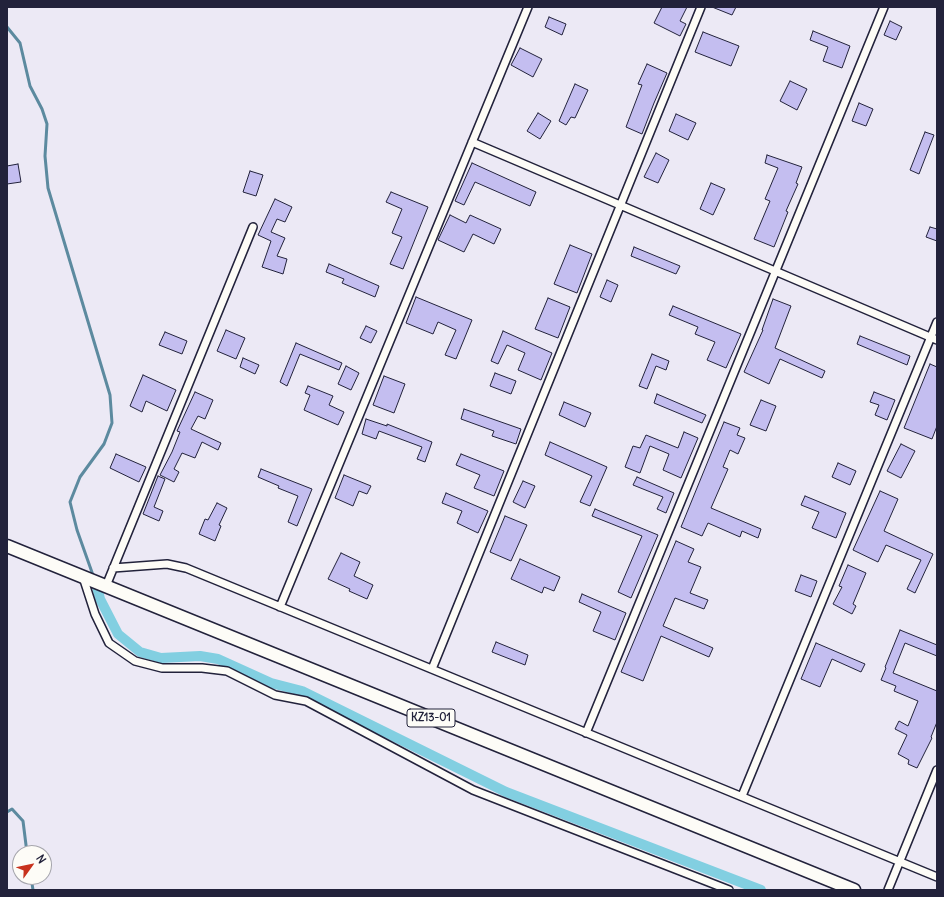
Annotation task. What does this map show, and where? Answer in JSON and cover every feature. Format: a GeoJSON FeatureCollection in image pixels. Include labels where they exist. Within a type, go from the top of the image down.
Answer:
{"type":"FeatureCollection","features":[{"type":"Feature","properties":{"kind":"highway","name":"KZ13-01"},"geometry":{"type":"LineString","coordinates":[[7,546],[854,890]]}},
{"type":"Feature","properties":{"kind":"street"},"geometry":{"type":"LineString","coordinates":[[280,607],[528,7]]}},
{"type":"Feature","properties":{"kind":"street"},"geometry":{"type":"LineString","coordinates":[[432,669],[701,7]]}},
{"type":"Feature","properties":{"kind":"street"},"geometry":{"type":"LineString","coordinates":[[586,733],[884,7]]}},
{"type":"Feature","properties":{"kind":"street"},"geometry":{"type":"LineString","coordinates":[[472,142],[934,339]]}},
{"type":"Feature","properties":{"kind":"street"},"geometry":{"type":"LineString","coordinates":[[106,586],[253,227]]}},
{"type":"Feature","properties":{"kind":"street"},"geometry":{"type":"LineString","coordinates":[[742,796],[934,339],[937,322]]}},
{"type":"Feature","properties":{"kind":"street"},"geometry":{"type":"LineString","coordinates":[[113,568],[167,564],[186,568],[937,876]]}},
{"type":"Feature","properties":{"kind":"street"},"geometry":{"type":"LineString","coordinates":[[83,576],[95,614],[108,643],[135,661],[162,668],[202,668],[227,671],[275,695],[306,701],[473,790],[729,890]]}},
{"type":"Feature","properties":{"kind":"street"},"geometry":{"type":"LineString","coordinates":[[888,890],[937,770]]}},
{"type":"Feature","properties":{"kind":"building"},"geometry":{"type":"Polygon","coordinates":[[[662,7],[687,7],[680,21],[686,24],[680,36],[654,23],[662,7]]]}},
{"type":"Feature","properties":{"kind":"building"},"geometry":{"type":"Polygon","coordinates":[[[712,7],[736,7],[732,15],[712,7]]]}},
{"type":"Feature","properties":{"kind":"building"},"geometry":{"type":"Polygon","coordinates":[[[549,17],[566,24],[562,35],[545,27],[549,17]]]}},
{"type":"Feature","properties":{"kind":"building"},"geometry":{"type":"Polygon","coordinates":[[[890,21],[902,27],[896,40],[884,35],[890,21]]]}},
{"type":"Feature","properties":{"kind":"building"},"geometry":{"type":"Polygon","coordinates":[[[813,31],[850,46],[842,68],[823,61],[828,47],[810,40],[813,31]]]}},
{"type":"Feature","properties":{"kind":"building"},"geometry":{"type":"Polygon","coordinates":[[[703,32],[739,46],[731,66],[695,52],[703,32]]]}},
{"type":"Feature","properties":{"kind":"building"},"geometry":{"type":"Polygon","coordinates":[[[520,48],[542,59],[533,77],[511,65],[520,48]]]}},
{"type":"Feature","properties":{"kind":"building"},"geometry":{"type":"Polygon","coordinates":[[[647,64],[667,73],[642,134],[626,127],[642,85],[638,84],[647,64]]]}},
{"type":"Feature","properties":{"kind":"building"},"geometry":{"type":"Polygon","coordinates":[[[790,81],[807,89],[797,110],[780,101],[790,81]]]}},
{"type":"Feature","properties":{"kind":"building"},"geometry":{"type":"Polygon","coordinates":[[[575,84],[588,90],[575,118],[571,117],[566,125],[559,121],[575,84]]]}},
{"type":"Feature","properties":{"kind":"building"},"geometry":{"type":"Polygon","coordinates":[[[859,103],[873,109],[866,126],[852,121],[859,103]]]}},
{"type":"Feature","properties":{"kind":"building"},"geometry":{"type":"Polygon","coordinates":[[[538,113],[551,121],[540,139],[527,131],[538,113]]]}},
{"type":"Feature","properties":{"kind":"building"},"geometry":{"type":"Polygon","coordinates":[[[676,114],[696,123],[688,140],[669,131],[676,114]]]}},
{"type":"Feature","properties":{"kind":"building"},"geometry":{"type":"Polygon","coordinates":[[[925,132],[934,135],[919,174],[910,170],[925,132]]]}},
{"type":"Feature","properties":{"kind":"building"},"geometry":{"type":"Polygon","coordinates":[[[656,153],[669,160],[658,183],[644,177],[656,153]]]}},
{"type":"Feature","properties":{"kind":"building"},"geometry":{"type":"Polygon","coordinates":[[[767,155],[802,167],[796,183],[798,184],[786,211],[788,212],[774,247],[754,239],[770,201],[765,199],[778,168],[765,163],[767,155]]]}},
{"type":"Feature","properties":{"kind":"building"},"geometry":{"type":"Polygon","coordinates":[[[472,163],[536,192],[530,206],[475,182],[464,205],[455,201],[472,163]]]}},
{"type":"Feature","properties":{"kind":"building"},"geometry":{"type":"Polygon","coordinates":[[[18,164],[21,182],[7,184],[7,166],[18,164]]]}},
{"type":"Feature","properties":{"kind":"building"},"geometry":{"type":"Polygon","coordinates":[[[250,171],[263,175],[256,196],[243,192],[250,171]]]}},
{"type":"Feature","properties":{"kind":"building"},"geometry":{"type":"Polygon","coordinates":[[[711,183],[725,189],[713,215],[700,209],[711,183]]]}},
{"type":"Feature","properties":{"kind":"building"},"geometry":{"type":"Polygon","coordinates":[[[391,192],[428,207],[403,269],[390,264],[402,237],[392,233],[402,209],[386,202],[391,192]]]}},
{"type":"Feature","properties":{"kind":"building"},"geometry":{"type":"Polygon","coordinates":[[[275,199],[292,207],[285,222],[277,219],[271,232],[285,238],[277,256],[287,259],[283,274],[262,267],[271,241],[258,235],[275,199]]]}},
{"type":"Feature","properties":{"kind":"building"},"geometry":{"type":"Polygon","coordinates":[[[450,215],[466,223],[470,215],[501,229],[494,244],[473,234],[464,252],[438,240],[450,215]]]}},
{"type":"Feature","properties":{"kind":"building"},"geometry":{"type":"Polygon","coordinates":[[[930,227],[937,229],[937,241],[926,237],[930,227]]]}},
{"type":"Feature","properties":{"kind":"building"},"geometry":{"type":"Polygon","coordinates":[[[570,245],[592,254],[577,293],[554,284],[570,245]]]}},
{"type":"Feature","properties":{"kind":"building"},"geometry":{"type":"Polygon","coordinates":[[[634,247],[680,266],[676,274],[631,256],[634,247]]]}},
{"type":"Feature","properties":{"kind":"building"},"geometry":{"type":"Polygon","coordinates":[[[329,264],[379,286],[375,297],[342,283],[344,279],[326,272],[329,264]]]}},
{"type":"Feature","properties":{"kind":"building"},"geometry":{"type":"Polygon","coordinates":[[[607,280],[618,285],[611,302],[600,297],[607,280]]]}},
{"type":"Feature","properties":{"kind":"building"},"geometry":{"type":"Polygon","coordinates":[[[416,297],[472,320],[456,359],[445,355],[456,330],[438,322],[433,334],[406,323],[416,297]]]}},
{"type":"Feature","properties":{"kind":"building"},"geometry":{"type":"Polygon","coordinates":[[[548,298],[570,307],[558,338],[535,329],[548,298]]]}},
{"type":"Feature","properties":{"kind":"building"},"geometry":{"type":"Polygon","coordinates":[[[773,299],[791,306],[775,348],[825,371],[822,378],[780,359],[769,384],[744,372],[763,330],[773,299]]]}},
{"type":"Feature","properties":{"kind":"building"},"geometry":{"type":"Polygon","coordinates":[[[673,306],[741,334],[726,368],[707,360],[715,342],[695,334],[698,327],[669,315],[673,306]]]}},
{"type":"Feature","properties":{"kind":"building"},"geometry":{"type":"Polygon","coordinates":[[[366,326],[377,331],[371,343],[360,338],[366,326]]]}},
{"type":"Feature","properties":{"kind":"building"},"geometry":{"type":"Polygon","coordinates":[[[226,330],[245,338],[236,359],[217,351],[226,330]]]}},
{"type":"Feature","properties":{"kind":"building"},"geometry":{"type":"Polygon","coordinates":[[[503,331],[552,353],[541,380],[518,370],[525,353],[507,345],[498,364],[491,361],[503,331]]]}},
{"type":"Feature","properties":{"kind":"building"},"geometry":{"type":"Polygon","coordinates":[[[165,332],[187,341],[182,354],[159,345],[165,332]]]}},
{"type":"Feature","properties":{"kind":"building"},"geometry":{"type":"Polygon","coordinates":[[[860,336],[910,356],[907,365],[857,344],[860,336]]]}},
{"type":"Feature","properties":{"kind":"building"},"geometry":{"type":"Polygon","coordinates":[[[296,343],[342,363],[339,370],[300,354],[287,386],[280,382],[296,343]]]}},
{"type":"Feature","properties":{"kind":"building"},"geometry":{"type":"Polygon","coordinates":[[[652,354],[669,361],[666,370],[656,366],[647,389],[639,386],[652,354]]]}},
{"type":"Feature","properties":{"kind":"building"},"geometry":{"type":"Polygon","coordinates":[[[243,358],[259,365],[255,374],[240,367],[243,358]]]}},
{"type":"Feature","properties":{"kind":"building"},"geometry":{"type":"Polygon","coordinates":[[[930,364],[937,367],[937,426],[932,439],[904,428],[930,364]]]}},
{"type":"Feature","properties":{"kind":"building"},"geometry":{"type":"Polygon","coordinates":[[[346,366],[359,373],[351,390],[338,384],[346,366]]]}},
{"type":"Feature","properties":{"kind":"building"},"geometry":{"type":"Polygon","coordinates":[[[495,373],[516,381],[511,394],[490,386],[495,373]]]}},
{"type":"Feature","properties":{"kind":"building"},"geometry":{"type":"Polygon","coordinates":[[[143,375],[176,390],[167,411],[146,401],[142,412],[130,406],[143,375]]]}},
{"type":"Feature","properties":{"kind":"building"},"geometry":{"type":"Polygon","coordinates":[[[384,376],[405,384],[394,413],[373,405],[384,376]]]}},
{"type":"Feature","properties":{"kind":"building"},"geometry":{"type":"Polygon","coordinates":[[[308,386],[333,396],[329,405],[344,412],[338,425],[304,410],[310,395],[305,393],[308,386]]]}},
{"type":"Feature","properties":{"kind":"building"},"geometry":{"type":"Polygon","coordinates":[[[195,392],[213,400],[205,419],[198,416],[191,429],[221,443],[218,450],[202,442],[195,458],[182,453],[174,469],[179,472],[174,482],[160,475],[172,452],[180,432],[177,431],[195,392]]]}},
{"type":"Feature","properties":{"kind":"building"},"geometry":{"type":"Polygon","coordinates":[[[874,392],[895,400],[887,420],[875,415],[879,405],[870,402],[874,392]]]}},
{"type":"Feature","properties":{"kind":"building"},"geometry":{"type":"Polygon","coordinates":[[[657,394],[706,415],[702,423],[654,403],[657,394]]]}},
{"type":"Feature","properties":{"kind":"building"},"geometry":{"type":"Polygon","coordinates":[[[761,400],[776,406],[766,431],[750,425],[761,400]]]}},
{"type":"Feature","properties":{"kind":"building"},"geometry":{"type":"Polygon","coordinates":[[[564,402],[591,413],[585,427],[559,415],[564,402]]]}},
{"type":"Feature","properties":{"kind":"building"},"geometry":{"type":"Polygon","coordinates":[[[464,409],[521,429],[516,444],[492,436],[494,431],[461,419],[464,409]]]}},
{"type":"Feature","properties":{"kind":"building"},"geometry":{"type":"Polygon","coordinates":[[[366,419],[387,426],[387,424],[432,442],[425,462],[417,459],[422,447],[379,431],[376,439],[362,434],[366,419]]]}},
{"type":"Feature","properties":{"kind":"building"},"geometry":{"type":"Polygon","coordinates":[[[724,422],[740,428],[737,435],[745,438],[738,454],[730,450],[723,467],[728,469],[711,508],[761,529],[758,538],[742,531],[740,537],[708,523],[702,536],[681,527],[724,422]]]}},
{"type":"Feature","properties":{"kind":"building"},"geometry":{"type":"Polygon","coordinates":[[[684,432],[698,438],[681,478],[663,470],[669,454],[650,446],[640,473],[625,467],[633,446],[640,448],[646,435],[678,448],[684,432]]]}},
{"type":"Feature","properties":{"kind":"building"},"geometry":{"type":"Polygon","coordinates":[[[550,442],[607,467],[590,506],[580,502],[592,476],[545,455],[550,442]]]}},
{"type":"Feature","properties":{"kind":"building"},"geometry":{"type":"Polygon","coordinates":[[[901,444],[915,451],[901,478],[887,471],[901,444]]]}},
{"type":"Feature","properties":{"kind":"building"},"geometry":{"type":"Polygon","coordinates":[[[116,454],[146,467],[139,482],[110,468],[116,454]]]}},
{"type":"Feature","properties":{"kind":"building"},"geometry":{"type":"Polygon","coordinates":[[[461,454],[504,471],[494,496],[474,488],[480,475],[456,465],[461,454]]]}},
{"type":"Feature","properties":{"kind":"building"},"geometry":{"type":"Polygon","coordinates":[[[838,463],[856,471],[850,485],[832,477],[838,463]]]}},
{"type":"Feature","properties":{"kind":"building"},"geometry":{"type":"Polygon","coordinates":[[[261,469],[312,489],[297,526],[288,522],[298,496],[278,488],[279,486],[258,477],[261,469]]]}},
{"type":"Feature","properties":{"kind":"building"},"geometry":{"type":"Polygon","coordinates":[[[344,475],[371,486],[367,494],[359,491],[353,506],[335,498],[344,475]]]}},
{"type":"Feature","properties":{"kind":"building"},"geometry":{"type":"Polygon","coordinates":[[[158,476],[165,479],[154,507],[163,511],[159,521],[143,514],[158,476]]]}},
{"type":"Feature","properties":{"kind":"building"},"geometry":{"type":"Polygon","coordinates":[[[637,477],[674,493],[666,513],[657,509],[663,497],[633,485],[637,477]]]}},
{"type":"Feature","properties":{"kind":"building"},"geometry":{"type":"Polygon","coordinates":[[[523,481],[535,486],[525,508],[513,502],[523,481]]]}},
{"type":"Feature","properties":{"kind":"building"},"geometry":{"type":"Polygon","coordinates":[[[880,491],[898,499],[884,531],[933,554],[915,593],[907,589],[921,560],[886,545],[878,562],[853,550],[880,491]]]}},
{"type":"Feature","properties":{"kind":"building"},"geometry":{"type":"Polygon","coordinates":[[[446,493],[488,511],[478,533],[457,523],[462,511],[442,503],[446,493]]]}},
{"type":"Feature","properties":{"kind":"building"},"geometry":{"type":"Polygon","coordinates":[[[805,496],[846,513],[836,538],[812,528],[819,512],[801,505],[805,496]]]}},
{"type":"Feature","properties":{"kind":"building"},"geometry":{"type":"Polygon","coordinates":[[[217,503],[227,508],[219,525],[221,526],[215,541],[199,534],[205,519],[208,520],[217,503]]]}},
{"type":"Feature","properties":{"kind":"building"},"geometry":{"type":"Polygon","coordinates":[[[595,509],[658,535],[631,598],[618,592],[642,536],[592,516],[595,509]]]}},
{"type":"Feature","properties":{"kind":"building"},"geometry":{"type":"Polygon","coordinates":[[[505,516],[527,525],[511,561],[490,552],[505,516]]]}},
{"type":"Feature","properties":{"kind":"building"},"geometry":{"type":"Polygon","coordinates":[[[676,541],[694,549],[688,562],[701,567],[690,593],[708,600],[704,609],[675,598],[663,626],[713,648],[709,657],[661,636],[643,681],[621,672],[676,541]]]}},
{"type":"Feature","properties":{"kind":"building"},"geometry":{"type":"Polygon","coordinates":[[[341,553],[360,562],[354,576],[373,585],[367,599],[328,579],[341,553]]]}},
{"type":"Feature","properties":{"kind":"building"},"geometry":{"type":"Polygon","coordinates":[[[520,559],[560,577],[554,591],[544,587],[542,593],[511,579],[520,559]]]}},
{"type":"Feature","properties":{"kind":"building"},"geometry":{"type":"Polygon","coordinates":[[[848,565],[866,573],[853,604],[856,606],[852,614],[833,604],[842,587],[839,586],[848,565]]]}},
{"type":"Feature","properties":{"kind":"building"},"geometry":{"type":"Polygon","coordinates":[[[801,575],[817,581],[811,597],[795,591],[801,575]]]}},
{"type":"Feature","properties":{"kind":"building"},"geometry":{"type":"Polygon","coordinates":[[[582,594],[626,613],[615,640],[593,631],[601,612],[579,602],[582,594]]]}},
{"type":"Feature","properties":{"kind":"building"},"geometry":{"type":"Polygon","coordinates":[[[900,630],[937,645],[937,656],[905,643],[893,673],[937,691],[937,722],[931,737],[932,738],[917,768],[908,764],[909,760],[898,754],[907,735],[895,729],[899,721],[908,726],[918,701],[894,691],[896,686],[881,680],[900,630]]]}},
{"type":"Feature","properties":{"kind":"building"},"geometry":{"type":"Polygon","coordinates":[[[496,642],[528,655],[525,665],[492,652],[496,642]]]}},
{"type":"Feature","properties":{"kind":"building"},"geometry":{"type":"Polygon","coordinates":[[[816,643],[865,664],[861,672],[832,659],[820,687],[801,679],[816,643]]]}},
{"type":"Feature","properties":{"kind":"waterway"},"geometry":{"type":"LineString","coordinates":[[7,27],[20,43],[30,86],[42,109],[47,124],[45,156],[48,188],[110,395],[112,423],[104,444],[80,477],[70,502],[77,530],[94,578]]}},
{"type":"Feature","properties":{"kind":"waterway"},"geometry":{"type":"LineString","coordinates":[[96,583],[100,599],[118,634],[140,652],[161,658],[200,656],[218,659],[271,683],[302,691],[506,792],[761,890]]}},
{"type":"Feature","properties":{"kind":"waterway"},"geometry":{"type":"LineString","coordinates":[[7,812],[12,809],[23,821],[26,845]]}},
{"type":"Feature","properties":{"kind":"waterway"},"geometry":{"type":"LineString","coordinates":[[32,885],[33,890]]}}]}
